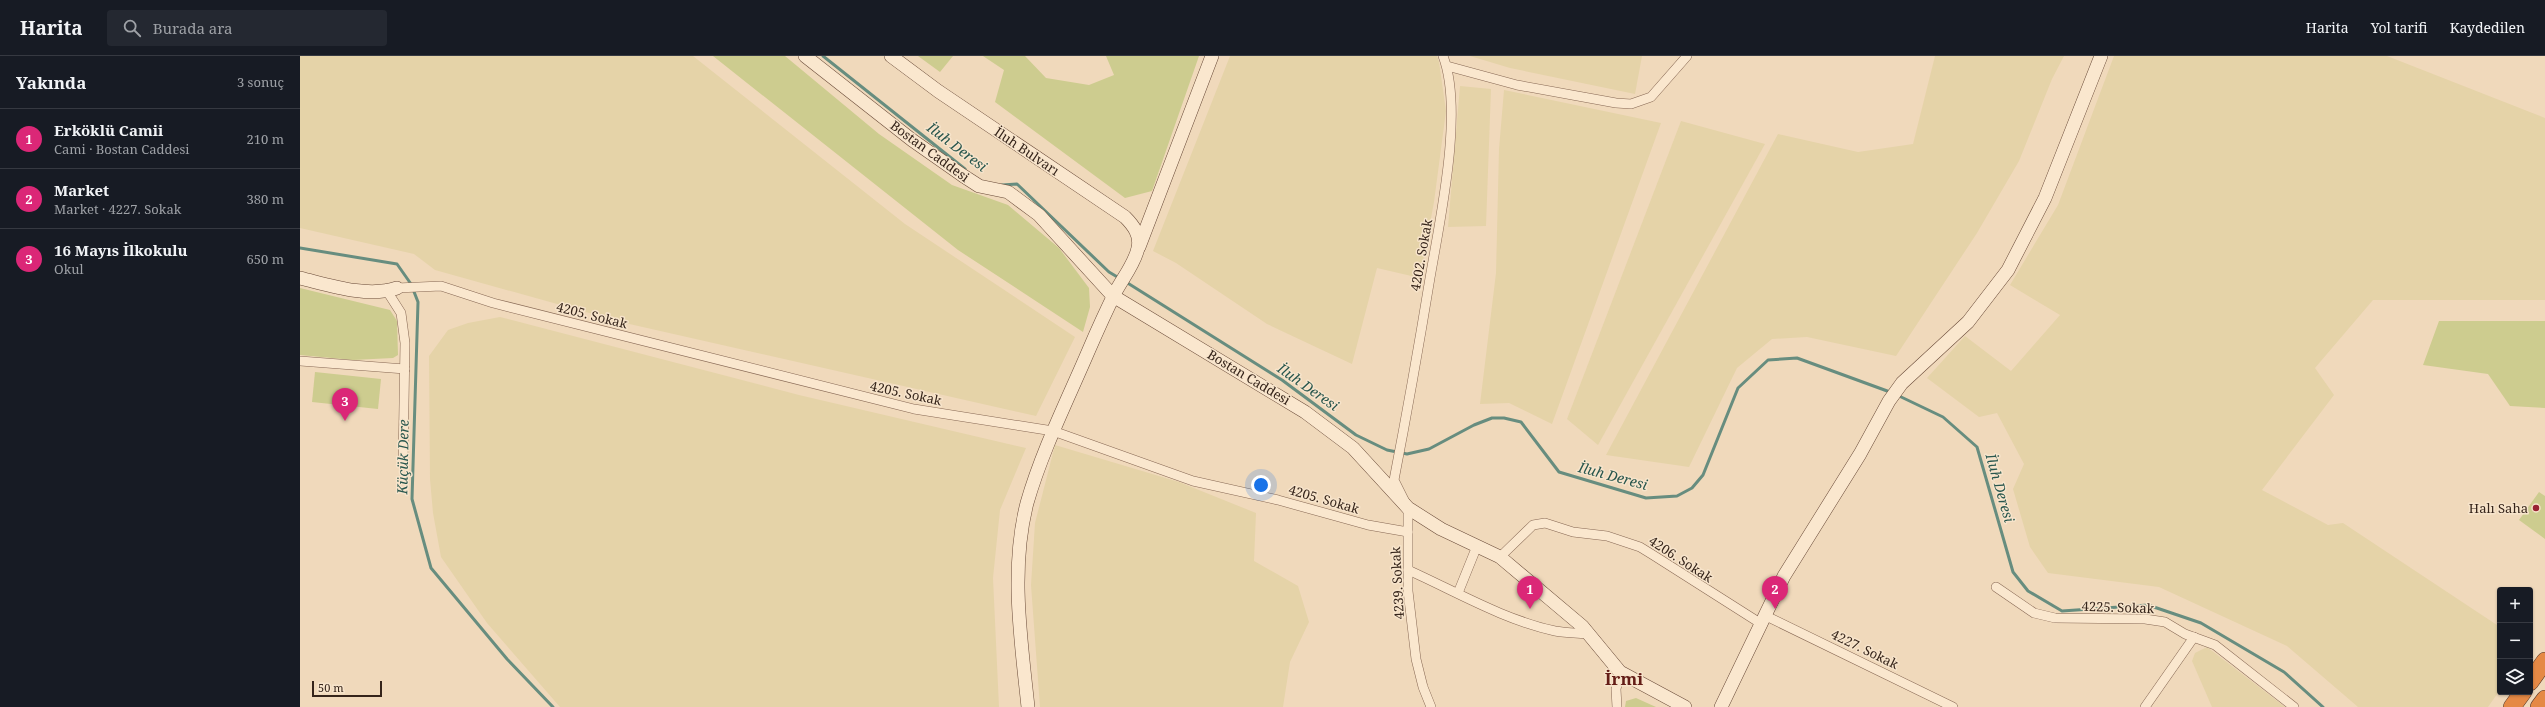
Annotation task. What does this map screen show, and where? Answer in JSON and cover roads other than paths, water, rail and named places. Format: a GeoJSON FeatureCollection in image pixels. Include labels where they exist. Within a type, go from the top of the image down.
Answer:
{"type":"FeatureCollection","features":[{"type":"Feature","properties":{"kind":"highway"},"geometry":{"type":"LineString","coordinates":[[2533,678],[2545,661]]}},
{"type":"Feature","properties":{"kind":"highway"},"geometry":{"type":"LineString","coordinates":[[2512,707],[2521,695]]}},
{"type":"Feature","properties":{"kind":"highway"},"geometry":{"type":"LineString","coordinates":[[2539,707],[2545,699]]}},
{"type":"Feature","properties":{"kind":"street","name":"Bostan Caddesi"},"geometry":{"type":"LineString","coordinates":[[805,56],[912,140],[962,175],[979,186],[1008,192],[1039,215],[1115,293],[1305,412],[1353,448],[1408,508],[1500,557],[1563,608],[1589,634],[1620,672],[1685,707]]}},
{"type":"Feature","properties":{"kind":"street","name":"İluh Bulvarı"},"geometry":{"type":"LineString","coordinates":[[891,56],[938,91],[1125,217],[1133,226],[1138,236],[1136,254]]}},
{"type":"Feature","properties":{"kind":"street"},"geometry":{"type":"LineString","coordinates":[[1028,707],[1021,638],[1018,577],[1019,550],[1028,502],[1054,431],[1115,293],[1136,254],[1212,56]]}},
{"type":"Feature","properties":{"kind":"street","name":"4202. Sokak"},"geometry":{"type":"LineString","coordinates":[[1398,458],[1444,201],[1451,120],[1451,86],[1447,66],[1443,56]]}},
{"type":"Feature","properties":{"kind":"street"},"geometry":{"type":"LineString","coordinates":[[1447,66],[1517,85],[1616,103],[1631,104],[1651,97],[1687,56]]}},
{"type":"Feature","properties":{"kind":"street"},"geometry":{"type":"LineString","coordinates":[[1721,707],[1784,576],[1860,454],[1889,401],[1902,384],[1968,322],[2008,270],[2045,198],[2101,56]]}},
{"type":"Feature","properties":{"kind":"street"},"geometry":{"type":"LineString","coordinates":[[300,278],[358,290],[392,290],[401,313],[405,370],[403,464]]}},
{"type":"Feature","properties":{"kind":"street","name":"4205. Sokak"},"geometry":{"type":"LineString","coordinates":[[392,290],[441,286],[493,303],[863,398],[958,417],[1054,431],[1193,481],[1278,500],[1368,525],[1408,532]]}},
{"type":"Feature","properties":{"kind":"street"},"geometry":{"type":"LineString","coordinates":[[300,361],[405,370]]}},
{"type":"Feature","properties":{"kind":"street","name":"4239. Sokak"},"geometry":{"type":"LineString","coordinates":[[1398,458],[1394,480],[1408,508],[1408,591],[1416,658],[1423,687],[1431,707]]}},
{"type":"Feature","properties":{"kind":"street","name":"4206. Sokak"},"geometry":{"type":"LineString","coordinates":[[1500,557],[1533,525],[1545,523],[1573,532],[1607,536],[1640,547],[1762,619]]}},
{"type":"Feature","properties":{"kind":"street"},"geometry":{"type":"LineString","coordinates":[[1458,593],[1477,546]]}},
{"type":"Feature","properties":{"kind":"street"},"geometry":{"type":"LineString","coordinates":[[1408,570],[1499,612],[1555,631],[1589,634]]}},
{"type":"Feature","properties":{"kind":"street","name":"4225. Sokak"},"geometry":{"type":"LineString","coordinates":[[1996,587],[2034,613],[2064,619],[2145,619],[2165,622],[2185,634],[2215,645],[2294,707]]}},
{"type":"Feature","properties":{"kind":"street","name":"4227. Sokak"},"geometry":{"type":"LineString","coordinates":[[1762,619],[1953,707]]}},
{"type":"Feature","properties":{"kind":"street"},"geometry":{"type":"LineString","coordinates":[[2145,707],[2194,637]]}},
{"type":"Feature","properties":{"kind":"street"},"geometry":{"type":"LineString","coordinates":[[1617,707],[1616,689],[1620,672]]}},
{"type":"Feature","properties":{"kind":"waterway","name":"İluh Deresi"},"geometry":{"type":"LineString","coordinates":[[823,56],[965,169]]}},
{"type":"Feature","properties":{"kind":"waterway","name":"İluh Deresi"},"geometry":{"type":"LineString","coordinates":[[1002,185],[1017,184],[1109,272],[1119,278]]}},
{"type":"Feature","properties":{"kind":"waterway","name":"Küçük Dere"},"geometry":{"type":"LineString","coordinates":[[300,248],[397,264],[411,284],[418,302],[412,499],[431,568],[507,659],[553,707]]}},
{"type":"Feature","properties":{"kind":"waterway","name":"İluh Deresi"},"geometry":{"type":"LineString","coordinates":[[1126,282],[1282,380],[1356,435],[1387,450],[1407,454],[1429,449],[1474,425],[1492,418],[1504,418],[1521,422],[1559,472],[1646,498],[1677,496],[1692,488],[1703,475],[1738,388],[1768,360],[1797,358],[1890,392]]}},
{"type":"Feature","properties":{"kind":"waterway","name":"İluh Deresi"},"geometry":{"type":"LineString","coordinates":[[1897,395],[1943,417],[1977,447],[2013,572],[2028,591],[2062,611],[2148,605],[2201,623],[2284,672],[2323,707]]}},
{"type":"Feature","properties":{"kind":"place","name":"16 Mayıs İlkokulu"},"geometry":{"type":"Point","coordinates":[345,421]}},
{"type":"Feature","properties":{"kind":"place","name":"Halı Saha"},"geometry":{"type":"Point","coordinates":[2536,508]}},
{"type":"Feature","properties":{"kind":"place","name":"Erköklü Camii"},"geometry":{"type":"Point","coordinates":[1530,609]}},
{"type":"Feature","properties":{"kind":"place","name":"Market"},"geometry":{"type":"Point","coordinates":[1775,609]}},
{"type":"Feature","properties":{"kind":"district","name":"İrmi"},"geometry":{"type":"Point","coordinates":[1624,679]}}]}
